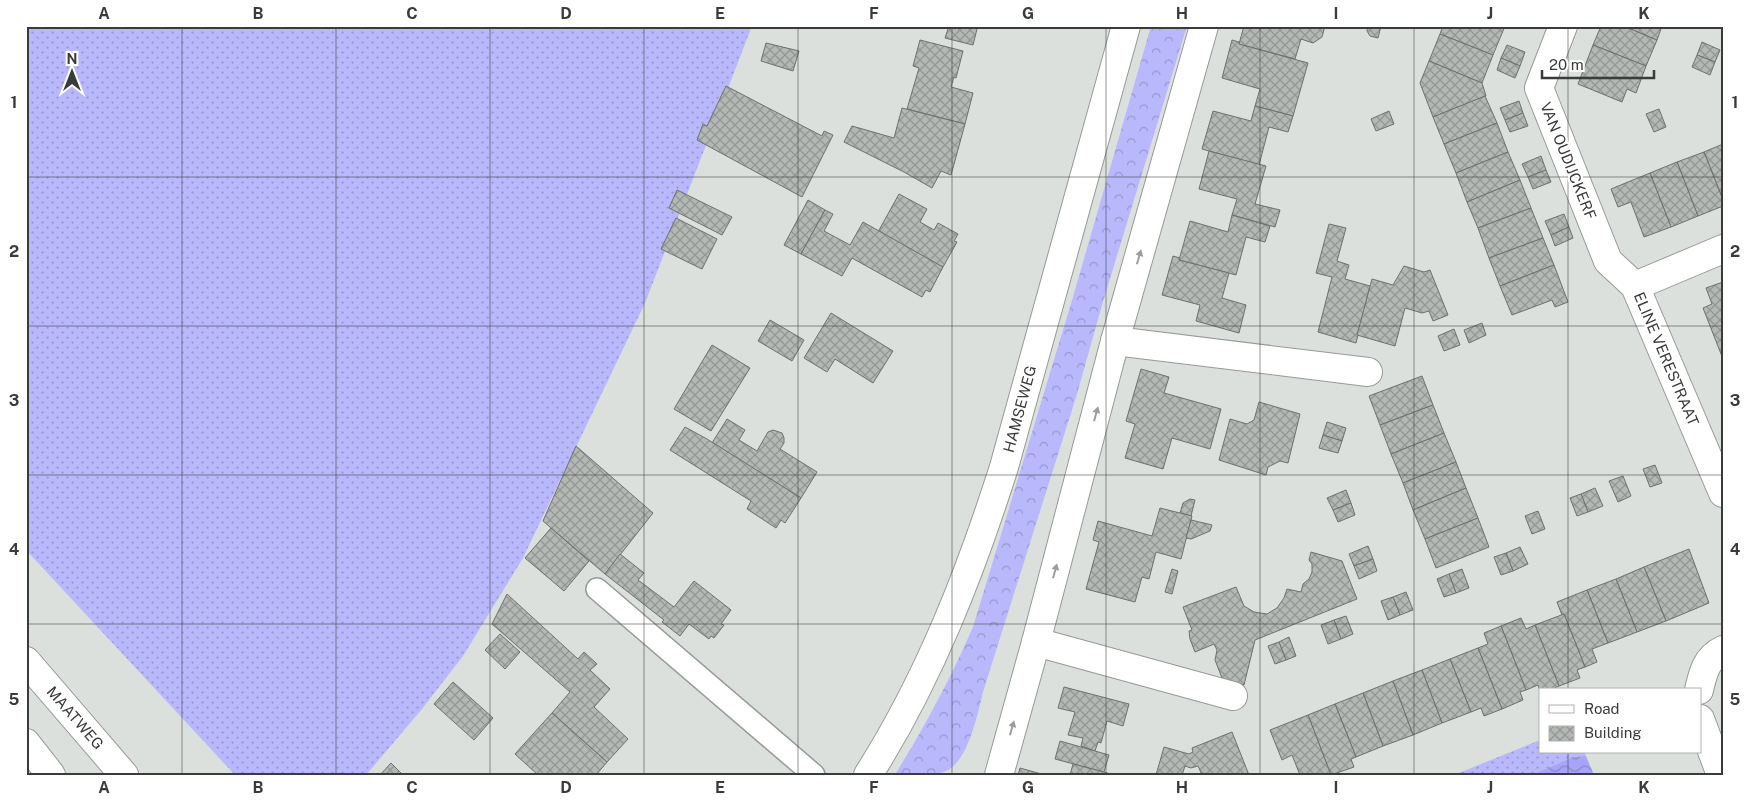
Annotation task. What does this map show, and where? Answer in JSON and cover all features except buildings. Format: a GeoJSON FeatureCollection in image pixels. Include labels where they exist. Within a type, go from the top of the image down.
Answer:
{"type":"FeatureCollection","features":[{"type":"Feature","properties":{"kind":"street","name":"HAMSEWEG"},"geometry":{"type":"LineString","coordinates":[[868,775],[893,732],[942,638],[983,535],[1004,466],[1126,26]]}},
{"type":"Feature","properties":{"kind":"street"},"geometry":{"type":"LineString","coordinates":[[999,775],[1115,341],[1204,26]]}},
{"type":"Feature","properties":{"kind":"street","name":"VAN OUDIJCKERF"},"geometry":{"type":"LineString","coordinates":[[1563,26],[1539,88],[1608,262],[1635,286]]}},
{"type":"Feature","properties":{"kind":"street","name":"ELINE VERESTRAAT"},"geometry":{"type":"LineString","coordinates":[[1723,250],[1635,286],[1723,493]]}},
{"type":"Feature","properties":{"kind":"street"},"geometry":{"type":"LineString","coordinates":[[1115,341],[1368,372]]}},
{"type":"Feature","properties":{"kind":"street"},"geometry":{"type":"LineString","coordinates":[[1036,642],[1233,696]]}},
{"type":"Feature","properties":{"kind":"street"},"geometry":{"type":"LineString","coordinates":[[1699,688],[1704,667],[1716,654],[1723,650]]}},
{"type":"Feature","properties":{"kind":"street","name":"MAATWEG"},"geometry":{"type":"LineString","coordinates":[[26,661],[124,775]]}},
{"type":"Feature","properties":{"kind":"street"},"geometry":{"type":"LineString","coordinates":[[1702,724],[1721,775]]}},
{"type":"Feature","properties":{"kind":"street"},"geometry":{"type":"LineString","coordinates":[[26,743],[51,775]]}},
{"type":"Feature","properties":{"kind":"lane"},"geometry":{"type":"LineString","coordinates":[[597,589],[814,775]]}},
{"type":"Feature","properties":{"kind":"green space"},"geometry":{"type":"Polygon","coordinates":[[[26,26],[752,26],[645,303],[523,558],[463,656],[422,709],[366,775],[235,775],[26,550],[26,26]]]}},
{"type":"Feature","properties":{"kind":"green space"},"geometry":{"type":"Polygon","coordinates":[[[1151,26],[1187,26],[1102,305],[1077,394],[983,692],[971,736],[960,758],[954,766],[946,771],[926,775],[896,773],[956,665],[973,627],[1073,297],[1151,26]]]}},
{"type":"Feature","properties":{"kind":"green space"},"geometry":{"type":"Polygon","coordinates":[[[1539,740],[1539,754],[1586,754],[1586,756],[1573,757],[1531,775],[1454,775],[1539,740]]]}},
{"type":"Feature","properties":{"kind":"water"},"geometry":{"type":"Polygon","coordinates":[[[1586,756],[1594,775],[1531,775],[1573,757],[1586,756]]]}}]}
